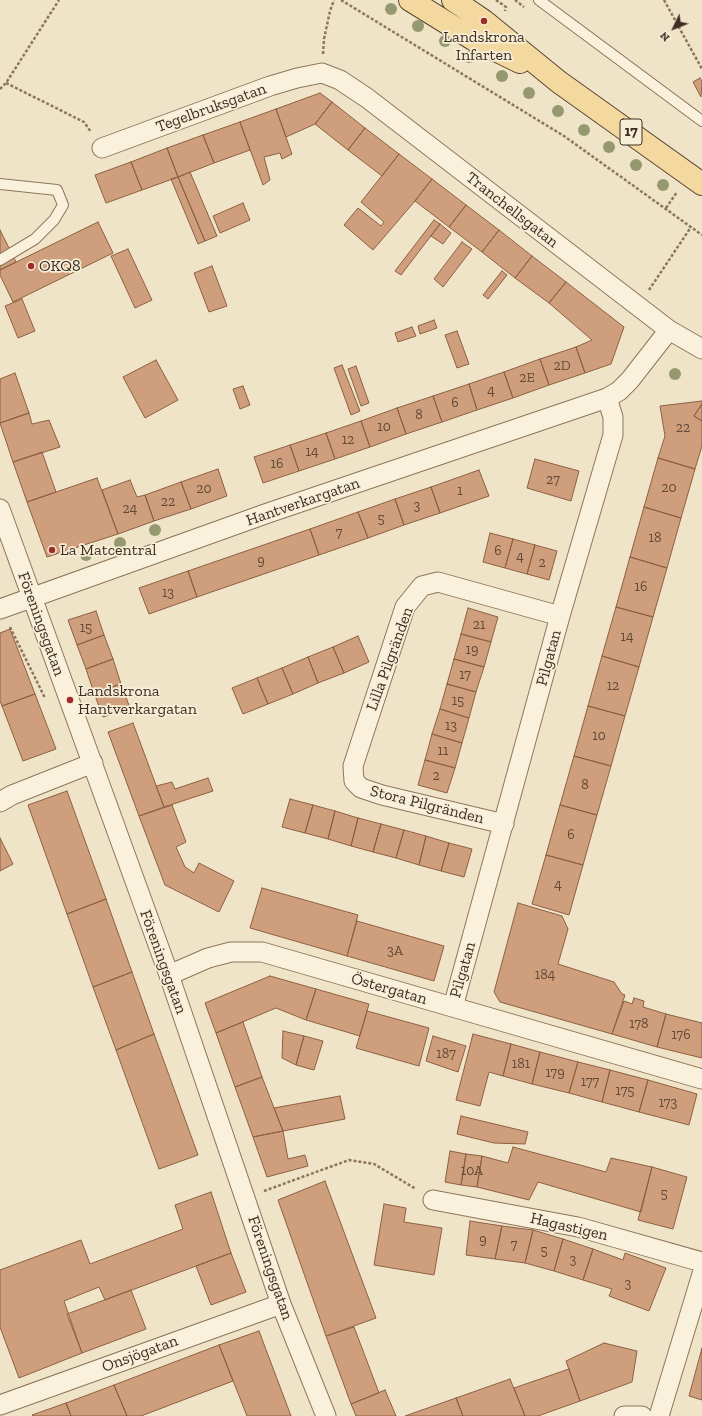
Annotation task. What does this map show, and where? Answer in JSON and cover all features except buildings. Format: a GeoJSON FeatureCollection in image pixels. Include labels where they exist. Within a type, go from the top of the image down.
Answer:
{"type":"FeatureCollection","features":[{"type":"Feature","properties":{"kind":"main road","name":"17"},"geometry":{"type":"LineString","coordinates":[[410,0],[473,39],[559,82]]}},
{"type":"Feature","properties":{"kind":"main road","name":"17"},"geometry":{"type":"LineString","coordinates":[[453,0],[484,21],[559,82],[702,184]]}},
{"type":"Feature","properties":{"kind":"street","name":"Tegelbruksgatan"},"geometry":{"type":"LineString","coordinates":[[102,148],[270,86],[297,78],[322,73]]}},
{"type":"Feature","properties":{"kind":"street","name":"Tranchellsgatan"},"geometry":{"type":"LineString","coordinates":[[322,73],[340,80],[367,98],[669,330],[702,349]]}},
{"type":"Feature","properties":{"kind":"street"},"geometry":{"type":"LineString","coordinates":[[607,398],[619,391],[630,380],[669,330]]}},
{"type":"Feature","properties":{"kind":"street","name":"Hantverkargatan"},"geometry":{"type":"LineString","coordinates":[[0,609],[268,513],[607,398]]}},
{"type":"Feature","properties":{"kind":"street","name":"Pilgatan"},"geometry":{"type":"LineString","coordinates":[[453,1007],[560,616],[613,435],[613,417],[607,398]]}},
{"type":"Feature","properties":{"kind":"street","name":"Föreningsgatan"},"geometry":{"type":"LineString","coordinates":[[0,509],[169,975],[281,1304],[326,1416]]}},
{"type":"Feature","properties":{"kind":"street","name":"Lilla Pilgränden"},"geometry":{"type":"LineString","coordinates":[[354,780],[353,766],[396,631],[405,607],[422,586],[438,582],[560,616]]}},
{"type":"Feature","properties":{"kind":"street"},"geometry":{"type":"LineString","coordinates":[[0,802],[12,795],[93,763]]}},
{"type":"Feature","properties":{"kind":"street","name":"Stora Pilgränden"},"geometry":{"type":"LineString","coordinates":[[354,780],[361,788],[382,795],[504,824]]}},
{"type":"Feature","properties":{"kind":"street","name":"Östergatan"},"geometry":{"type":"LineString","coordinates":[[169,975],[208,958],[231,952],[262,952],[702,1079]]}},
{"type":"Feature","properties":{"kind":"street","name":"Hagastigen"},"geometry":{"type":"LineString","coordinates":[[433,1200],[578,1227],[702,1262]]}},
{"type":"Feature","properties":{"kind":"street"},"geometry":{"type":"LineString","coordinates":[[659,1416],[702,1274]]}},
{"type":"Feature","properties":{"kind":"street","name":"Onsjögatan"},"geometry":{"type":"LineString","coordinates":[[3,1405],[281,1304]]}},
{"type":"Feature","properties":{"kind":"street"},"geometry":{"type":"LineString","coordinates":[[624,1416],[642,1416]]}},
{"type":"Feature","properties":{"kind":"lane"},"geometry":{"type":"LineString","coordinates":[[539,0],[702,121]]}},
{"type":"Feature","properties":{"kind":"lane"},"geometry":{"type":"LineString","coordinates":[[0,184],[57,190],[63,205],[54,220],[35,239],[0,260]]}},
{"type":"Feature","properties":{"kind":"path"},"geometry":{"type":"LineString","coordinates":[[0,89],[6,83],[59,0]]}},
{"type":"Feature","properties":{"kind":"path"},"geometry":{"type":"LineString","coordinates":[[322,73],[324,39],[334,0]]}},
{"type":"Feature","properties":{"kind":"path"},"geometry":{"type":"LineString","coordinates":[[341,0],[564,136],[702,235]]}},
{"type":"Feature","properties":{"kind":"path"},"geometry":{"type":"LineString","coordinates":[[496,0],[502,4],[506,0]]}},
{"type":"Feature","properties":{"kind":"path"},"geometry":{"type":"LineString","coordinates":[[664,0],[702,69]]}},
{"type":"Feature","properties":{"kind":"path"},"geometry":{"type":"LineString","coordinates":[[6,83],[84,122],[102,148]]}},
{"type":"Feature","properties":{"kind":"path"},"geometry":{"type":"LineString","coordinates":[[638,306],[691,227]]}},
{"type":"Feature","properties":{"kind":"path"},"geometry":{"type":"LineString","coordinates":[[245,1198],[349,1160],[374,1164],[433,1200]]}},
{"type":"Feature","properties":{"kind":"place","name":"Landskrona Infarten"},"geometry":{"type":"Point","coordinates":[484,21]}},
{"type":"Feature","properties":{"kind":"place","name":"OKQ8"},"geometry":{"type":"Point","coordinates":[31,266]}},
{"type":"Feature","properties":{"kind":"place","name":"La Matcentral"},"geometry":{"type":"Point","coordinates":[52,550]}},
{"type":"Feature","properties":{"kind":"place","name":"Landskrona Hantverkargatan"},"geometry":{"type":"Point","coordinates":[70,700]}}]}
